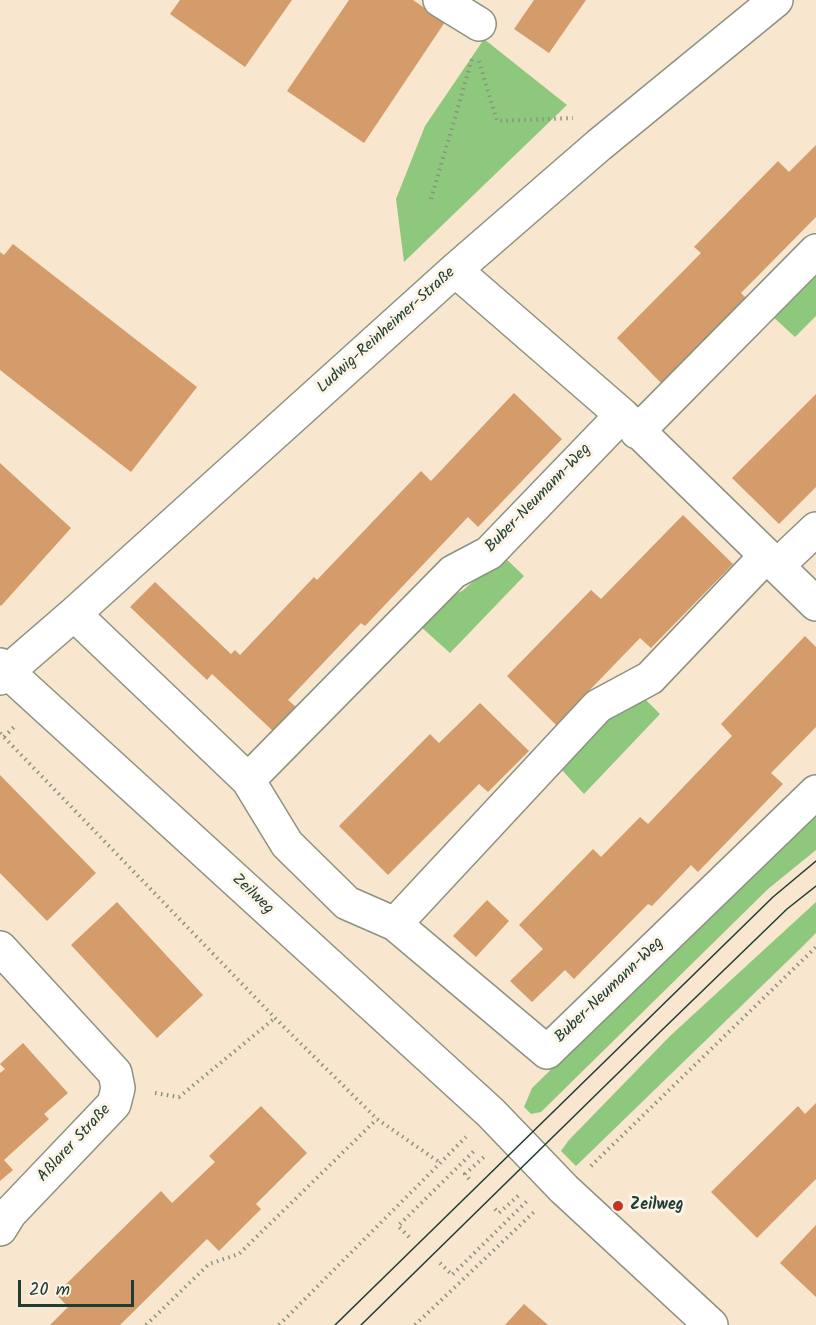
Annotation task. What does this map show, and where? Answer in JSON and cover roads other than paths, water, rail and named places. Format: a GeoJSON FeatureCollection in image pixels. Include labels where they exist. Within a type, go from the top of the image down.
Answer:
{"type":"FeatureCollection","features":[{"type":"Feature","properties":{"kind":"street"},"geometry":{"type":"LineString","coordinates":[[440,0],[477,35]]}},
{"type":"Feature","properties":{"kind":"street","name":"Ludwig-Reinheimer-Straße"},"geometry":{"type":"LineString","coordinates":[[2,671],[74,614],[455,270],[599,145],[776,0]]}},
{"type":"Feature","properties":{"kind":"street","name":"Buber-Neumann-Weg"},"geometry":{"type":"LineString","coordinates":[[248,780],[453,573],[489,553],[816,251]]}},
{"type":"Feature","properties":{"kind":"street"},"geometry":{"type":"LineString","coordinates":[[455,270],[629,423],[816,604]]}},
{"type":"Feature","properties":{"kind":"street"},"geometry":{"type":"LineString","coordinates":[[395,924],[598,706],[650,678],[772,560],[816,529]]}},
{"type":"Feature","properties":{"kind":"street","name":"Buber-Neumann-Weg"},"geometry":{"type":"LineString","coordinates":[[74,614],[248,780],[287,844],[347,903],[395,924],[548,1052],[816,792]]}},
{"type":"Feature","properties":{"kind":"street","name":"Zeilweg"},"geometry":{"type":"LineString","coordinates":[[2,671],[491,1113],[564,1189],[711,1325]]}},
{"type":"Feature","properties":{"kind":"street","name":"Aßlarer Straße"},"geometry":{"type":"LineString","coordinates":[[0,948],[115,1073],[118,1088],[114,1104],[10,1213],[0,1229]]}},
{"type":"Feature","properties":{"kind":"tram line"},"geometry":{"type":"LineString","coordinates":[[335,1325],[773,897],[816,861]]}},
{"type":"Feature","properties":{"kind":"tram line"},"geometry":{"type":"LineString","coordinates":[[361,1325],[787,909],[816,886]]}},
{"type":"Feature","properties":{"kind":"place","name":"Zeilweg"},"geometry":{"type":"Point","coordinates":[618,1206]}}]}
